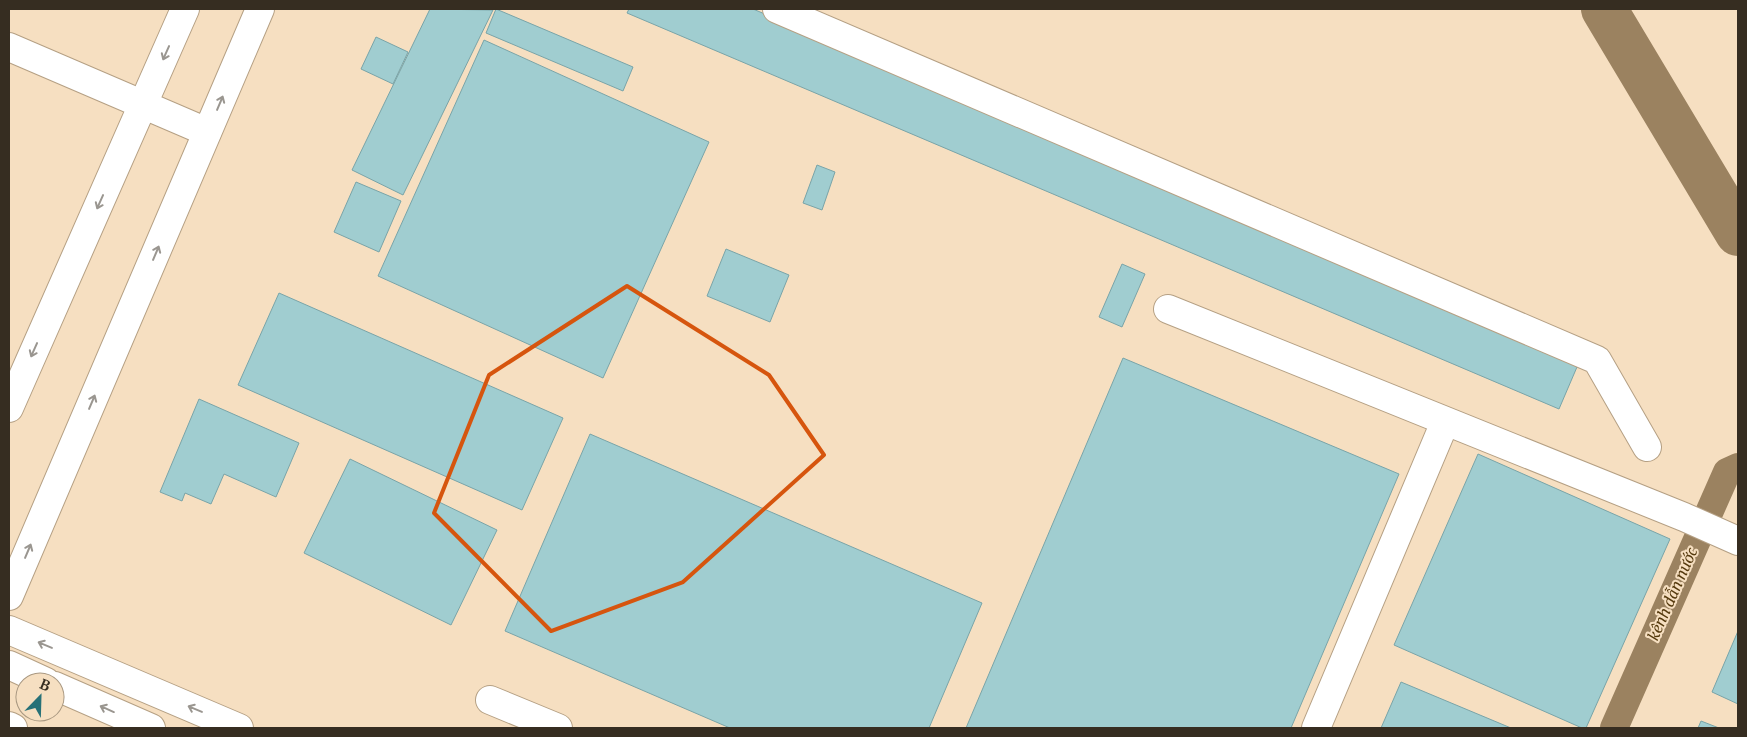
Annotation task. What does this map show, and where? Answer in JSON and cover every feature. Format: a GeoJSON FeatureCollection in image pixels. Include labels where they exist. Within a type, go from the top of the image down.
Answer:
{"type":"FeatureCollection","features":[{"type":"Feature","properties":{"kind":"street"},"geometry":{"type":"LineString","coordinates":[[9,408],[186,9]]}},
{"type":"Feature","properties":{"kind":"street"},"geometry":{"type":"LineString","coordinates":[[9,596],[260,9]]}},
{"type":"Feature","properties":{"kind":"street"},"geometry":{"type":"LineString","coordinates":[[777,9],[1597,360],[1647,447]]}},
{"type":"Feature","properties":{"kind":"street"},"geometry":{"type":"LineString","coordinates":[[9,47],[207,132]]}},
{"type":"Feature","properties":{"kind":"street"},"geometry":{"type":"LineString","coordinates":[[1168,309],[1444,422],[1684,517],[1738,541]]}},
{"type":"Feature","properties":{"kind":"street"},"geometry":{"type":"LineString","coordinates":[[1316,728],[1444,422]]}},
{"type":"Feature","properties":{"kind":"street"},"geometry":{"type":"LineString","coordinates":[[9,630],[239,728]]}},
{"type":"Feature","properties":{"kind":"street"},"geometry":{"type":"LineString","coordinates":[[9,665],[24,672]]}},
{"type":"Feature","properties":{"kind":"street"},"geometry":{"type":"LineString","coordinates":[[65,690],[151,728]]}},
{"type":"Feature","properties":{"kind":"street"},"geometry":{"type":"LineString","coordinates":[[490,700],[558,728]]}},
{"type":"Feature","properties":{"kind":"street"},"geometry":{"type":"LineString","coordinates":[[9,726],[13,728]]}},
{"type":"Feature","properties":{"kind":"highlighted area"},"geometry":{"type":"Polygon","coordinates":[[[627,286],[769,375],[824,455],[683,582],[551,631],[434,513],[489,375],[627,286]]]}},
{"type":"Feature","properties":{"kind":"building"},"geometry":{"type":"Polygon","coordinates":[[[430,9],[493,10],[403,195],[352,170],[430,9]]]}},
{"type":"Feature","properties":{"kind":"building"},"geometry":{"type":"Polygon","coordinates":[[[496,9],[633,67],[623,91],[486,33],[496,9]]]}},
{"type":"Feature","properties":{"kind":"building"},"geometry":{"type":"Polygon","coordinates":[[[629,9],[753,9],[1580,360],[1559,409],[627,13],[629,9]]]}},
{"type":"Feature","properties":{"kind":"building"},"geometry":{"type":"Polygon","coordinates":[[[376,37],[408,52],[393,84],[361,69],[376,37]]]}},
{"type":"Feature","properties":{"kind":"building"},"geometry":{"type":"Polygon","coordinates":[[[484,40],[709,142],[603,378],[378,276],[484,40]]]}},
{"type":"Feature","properties":{"kind":"building"},"geometry":{"type":"Polygon","coordinates":[[[817,165],[835,172],[822,210],[803,203],[817,165]]]}},
{"type":"Feature","properties":{"kind":"building"},"geometry":{"type":"Polygon","coordinates":[[[356,182],[401,201],[379,252],[334,232],[356,182]]]}},
{"type":"Feature","properties":{"kind":"building"},"geometry":{"type":"Polygon","coordinates":[[[726,249],[789,275],[770,322],[707,296],[726,249]]]}},
{"type":"Feature","properties":{"kind":"building"},"geometry":{"type":"Polygon","coordinates":[[[1122,264],[1145,274],[1122,327],[1099,317],[1122,264]]]}},
{"type":"Feature","properties":{"kind":"building"},"geometry":{"type":"Polygon","coordinates":[[[279,293],[563,418],[522,510],[238,385],[279,293]]]}},
{"type":"Feature","properties":{"kind":"building"},"geometry":{"type":"Polygon","coordinates":[[[1123,358],[1399,474],[1291,728],[966,728],[1123,358]]]}},
{"type":"Feature","properties":{"kind":"building"},"geometry":{"type":"Polygon","coordinates":[[[199,399],[299,443],[276,497],[224,474],[211,504],[185,493],[182,501],[160,492],[199,399]]]}},
{"type":"Feature","properties":{"kind":"building"},"geometry":{"type":"Polygon","coordinates":[[[590,434],[982,603],[929,728],[730,728],[505,631],[590,434]]]}},
{"type":"Feature","properties":{"kind":"building"},"geometry":{"type":"Polygon","coordinates":[[[1478,454],[1670,539],[1586,728],[1582,728],[1394,645],[1478,454]]]}},
{"type":"Feature","properties":{"kind":"building"},"geometry":{"type":"Polygon","coordinates":[[[350,459],[497,530],[451,625],[304,553],[350,459]]]}},
{"type":"Feature","properties":{"kind":"building"},"geometry":{"type":"Polygon","coordinates":[[[1738,631],[1738,704],[1712,692],[1738,631]]]}},
{"type":"Feature","properties":{"kind":"building"},"geometry":{"type":"Polygon","coordinates":[[[1401,682],[1511,728],[1381,728],[1401,682]]]}},
{"type":"Feature","properties":{"kind":"building"},"geometry":{"type":"Polygon","coordinates":[[[1701,721],[1719,728],[1698,728],[1701,721]]]}},
{"type":"Feature","properties":{"kind":"waterway"},"geometry":{"type":"LineString","coordinates":[[1604,9],[1738,233]]}},
{"type":"Feature","properties":{"kind":"waterway","name":"kênh dẫn nước"},"geometry":{"type":"LineString","coordinates":[[1614,728],[1727,472],[1738,467]]}}]}
